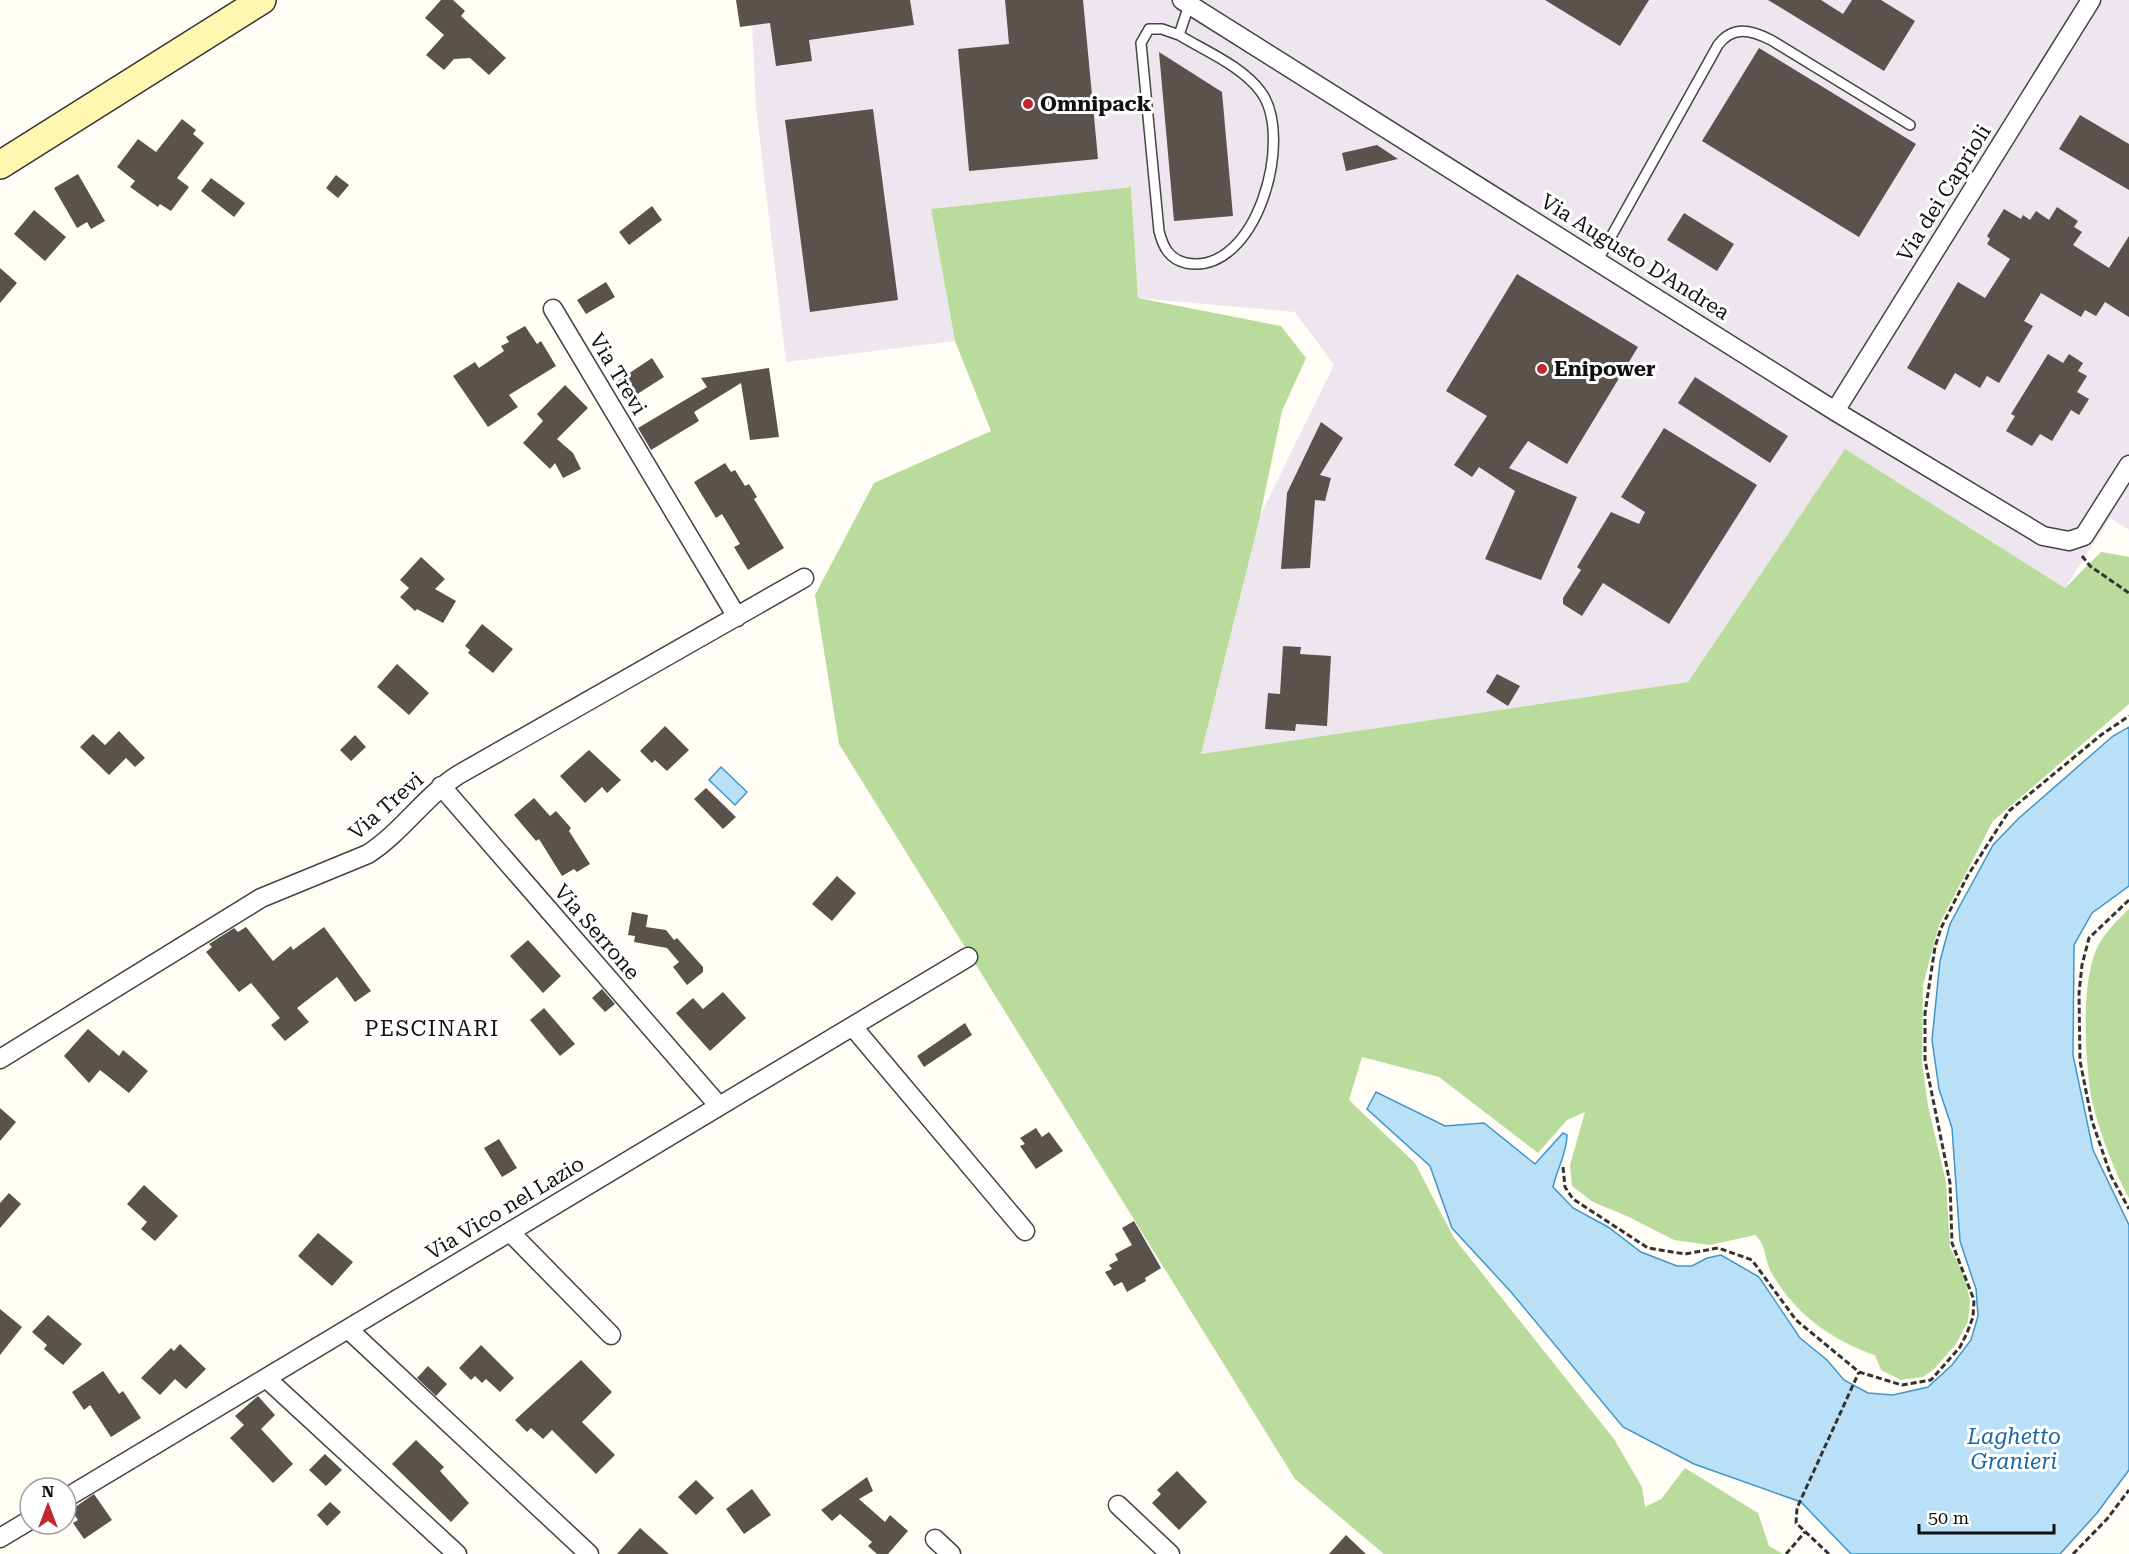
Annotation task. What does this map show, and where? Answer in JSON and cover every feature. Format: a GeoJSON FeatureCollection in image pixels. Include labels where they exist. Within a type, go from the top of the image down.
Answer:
{"type":"FeatureCollection","features":[{"type":"Feature","properties":{"kind":"main road"},"geometry":{"type":"LineString","coordinates":[[0,165],[262,0]]}},
{"type":"Feature","properties":{"kind":"street","name":"Via dei Caprioli"},"geometry":{"type":"LineString","coordinates":[[1835,411],[2091,0]]}},
{"type":"Feature","properties":{"kind":"street","name":"Via Augusto D'Andrea"},"geometry":{"type":"LineString","coordinates":[[1185,2],[1835,411],[2040,534],[2050,539],[2069,541]]}},
{"type":"Feature","properties":{"kind":"street","name":"Via Trevi"},"geometry":{"type":"LineString","coordinates":[[553,309],[737,617]]}},
{"type":"Feature","properties":{"kind":"street"},"geometry":{"type":"LineString","coordinates":[[2069,541],[2080,538],[2089,530],[2129,465]]}},
{"type":"Feature","properties":{"kind":"street","name":"Via Trevi"},"geometry":{"type":"LineString","coordinates":[[0,1059],[261,898],[368,854],[383,843],[441,786],[804,578]]}},
{"type":"Feature","properties":{"kind":"street","name":"Via Serrone"},"geometry":{"type":"LineString","coordinates":[[441,786],[719,1106]]}},
{"type":"Feature","properties":{"kind":"street","name":"Via Vico nel Lazio"},"geometry":{"type":"LineString","coordinates":[[78,1491],[968,957]]}},
{"type":"Feature","properties":{"kind":"street"},"geometry":{"type":"LineString","coordinates":[[853,1027],[1025,1231]]}},
{"type":"Feature","properties":{"kind":"street"},"geometry":{"type":"LineString","coordinates":[[510,1232],[611,1335]]}},
{"type":"Feature","properties":{"kind":"street"},"geometry":{"type":"LineString","coordinates":[[348,1329],[589,1554]]}},
{"type":"Feature","properties":{"kind":"street"},"geometry":{"type":"LineString","coordinates":[[266,1378],[457,1554]]}},
{"type":"Feature","properties":{"kind":"street"},"geometry":{"type":"LineString","coordinates":[[1118,1505],[1170,1554]]}},
{"type":"Feature","properties":{"kind":"street"},"geometry":{"type":"LineString","coordinates":[[0,1538],[18,1527]]}},
{"type":"Feature","properties":{"kind":"street"},"geometry":{"type":"LineString","coordinates":[[935,1539],[951,1554]]}},
{"type":"Feature","properties":{"kind":"lane"},"geometry":{"type":"LineString","coordinates":[[1179,35],[1185,2]]}},
{"type":"Feature","properties":{"kind":"lane"},"geometry":{"type":"LineString","coordinates":[[1162,28],[1179,35],[1251,81],[1265,98],[1273,124],[1269,176],[1256,218],[1230,248],[1205,263],[1188,263],[1169,254],[1162,244],[1158,220],[1141,43],[1149,29],[1162,28]]}},
{"type":"Feature","properties":{"kind":"lane"},"geometry":{"type":"LineString","coordinates":[[1598,260],[1718,45],[1731,32],[1750,31],[1771,40],[1910,125]]}},
{"type":"Feature","properties":{"kind":"path"},"geometry":{"type":"LineString","coordinates":[[2069,541],[2090,566],[2129,593]]}},
{"type":"Feature","properties":{"kind":"path"},"geometry":{"type":"LineString","coordinates":[[1563,1167],[1565,1187],[1573,1199],[1648,1248],[1685,1254],[1718,1248],[1752,1260],[1796,1320],[1859,1372],[1902,1385],[1931,1380],[1960,1347],[1973,1317],[1971,1289],[1952,1243],[1950,1183],[1925,1060],[1925,1013],[1935,947],[1941,928],[1968,875],[2009,812],[2101,735],[2129,716]]}},
{"type":"Feature","properties":{"kind":"path"},"geometry":{"type":"LineString","coordinates":[[2129,900],[2090,938],[2082,965],[2079,1005],[2080,1061],[2092,1121],[2111,1176],[2129,1209]]}},
{"type":"Feature","properties":{"kind":"path"},"geometry":{"type":"LineString","coordinates":[[1828,1554],[1796,1523],[1797,1508],[1859,1372]]}},
{"type":"Feature","properties":{"kind":"path"},"geometry":{"type":"LineString","coordinates":[[2073,1554],[2107,1519],[2129,1490]]}},
{"type":"Feature","properties":{"kind":"path"},"geometry":{"type":"LineString","coordinates":[[1786,1554],[1805,1532]]}},
{"type":"Feature","properties":{"kind":"shaded area"},"geometry":{"type":"Polygon","coordinates":[[[751,0],[2129,0],[2129,530],[2110,518],[2065,588],[1845,449],[1688,682],[1201,754],[1260,516],[1334,365],[1295,312],[1138,298],[1131,187],[931,209],[955,341],[786,362],[756,107],[751,0]]]}},
{"type":"Feature","properties":{"kind":"green space"},"geometry":{"type":"Polygon","coordinates":[[[1131,187],[1138,298],[1281,326],[1306,358],[1282,411],[1259,521],[1201,754],[1688,682],[1845,449],[2065,588],[2101,552],[2129,557],[2129,704],[1993,821],[1939,925],[1923,985],[1922,1062],[1928,1106],[1946,1182],[1950,1247],[1965,1278],[1970,1301],[1968,1321],[1956,1344],[1934,1369],[1923,1377],[1901,1380],[1881,1370],[1875,1355],[1843,1341],[1815,1323],[1780,1287],[1771,1272],[1762,1243],[1755,1235],[1710,1245],[1674,1240],[1593,1202],[1572,1186],[1570,1165],[1585,1112],[1567,1120],[1538,1153],[1439,1077],[1362,1057],[1349,1100],[1415,1163],[1454,1238],[1614,1439],[1642,1487],[1645,1507],[1661,1499],[1685,1468],[1758,1513],[1769,1546],[1783,1554],[1384,1554],[1295,1479],[839,744],[815,595],[874,483],[991,431],[955,341],[931,209],[1131,187]]]}},
{"type":"Feature","properties":{"kind":"green space"},"geometry":{"type":"Polygon","coordinates":[[[2129,909],[2129,1198],[2106,1146],[2092,1102],[2087,1057],[2086,998],[2088,980],[2097,948],[2111,927],[2129,909]]]}},
{"type":"Feature","properties":{"kind":"water","name":"Laghetto Granieri"},"geometry":{"type":"Polygon","coordinates":[[[2129,727],[2129,886],[2092,913],[2074,945],[2073,1055],[2093,1150],[2129,1225],[2129,1470],[2097,1513],[2060,1554],[1851,1554],[1801,1502],[1694,1464],[1623,1427],[1511,1292],[1452,1228],[1430,1166],[1367,1109],[1376,1092],[1445,1126],[1484,1123],[1535,1164],[1563,1133],[1567,1135],[1565,1148],[1553,1187],[1573,1208],[1608,1227],[1641,1252],[1677,1266],[1692,1266],[1707,1258],[1721,1255],[1759,1277],[1800,1338],[1827,1360],[1844,1380],[1868,1393],[1893,1395],[1928,1387],[1952,1365],[1971,1340],[1978,1316],[1976,1289],[1960,1241],[1952,1128],[1939,1089],[1932,1040],[1940,961],[1950,924],[1993,845],[2019,818],[2113,736],[2129,727]]]}},
{"type":"Feature","properties":{"kind":"water"},"geometry":{"type":"Polygon","coordinates":[[[721,767],[747,792],[735,805],[709,780],[721,767]]]}},
{"type":"Feature","properties":{"kind":"building"},"geometry":{"type":"Polygon","coordinates":[[[441,0],[453,0],[465,11],[461,16],[506,58],[489,75],[470,58],[454,59],[444,70],[426,55],[444,35],[425,18],[441,0]]]}},
{"type":"Feature","properties":{"kind":"building"},"geometry":{"type":"Polygon","coordinates":[[[736,0],[910,0],[914,25],[809,40],[812,61],[776,66],[770,23],[740,27],[736,0]]]}},
{"type":"Feature","properties":{"kind":"building","name":"Omnipack"},"geometry":{"type":"Polygon","coordinates":[[[1005,0],[1083,0],[1098,159],[969,171],[958,49],[1009,44],[1005,0]]]}},
{"type":"Feature","properties":{"kind":"building"},"geometry":{"type":"Polygon","coordinates":[[[1545,0],[1649,0],[1620,46],[1545,0]]]}},
{"type":"Feature","properties":{"kind":"building"},"geometry":{"type":"Polygon","coordinates":[[[1768,0],[1821,0],[1843,14],[1852,0],[1881,0],[1915,21],[1884,71],[1768,0]]]}},
{"type":"Feature","properties":{"kind":"building"},"geometry":{"type":"Polygon","coordinates":[[[1759,48],[1916,144],[1859,237],[1702,141],[1759,48]]]}},
{"type":"Feature","properties":{"kind":"building"},"geometry":{"type":"Polygon","coordinates":[[[1159,52],[1222,92],[1233,216],[1174,221],[1159,52]]]}},
{"type":"Feature","properties":{"kind":"building"},"geometry":{"type":"Polygon","coordinates":[[[873,109],[898,300],[810,312],[785,120],[873,109]]]}},
{"type":"Feature","properties":{"kind":"building"},"geometry":{"type":"Polygon","coordinates":[[[2080,115],[2129,144],[2129,190],[2059,149],[2080,115]]]}},
{"type":"Feature","properties":{"kind":"building"},"geometry":{"type":"Polygon","coordinates":[[[182,119],[196,130],[193,134],[204,143],[177,178],[189,187],[171,211],[160,204],[158,207],[130,187],[135,181],[117,167],[138,139],[156,152],[182,119]]]}},
{"type":"Feature","properties":{"kind":"building"},"geometry":{"type":"Polygon","coordinates":[[[1377,145],[1398,159],[1346,171],[1342,153],[1377,145]]]}},
{"type":"Feature","properties":{"kind":"building"},"geometry":{"type":"Polygon","coordinates":[[[78,174],[105,221],[91,229],[87,222],[77,228],[54,188],[78,174]]]}},
{"type":"Feature","properties":{"kind":"building"},"geometry":{"type":"Polygon","coordinates":[[[336,175],[349,185],[338,198],[326,188],[336,175]]]}},
{"type":"Feature","properties":{"kind":"building"},"geometry":{"type":"Polygon","coordinates":[[[211,178],[245,203],[234,217],[201,191],[211,178]]]}},
{"type":"Feature","properties":{"kind":"building"},"geometry":{"type":"Polygon","coordinates":[[[652,206],[662,220],[629,245],[619,232],[652,206]]]}},
{"type":"Feature","properties":{"kind":"building"},"geometry":{"type":"Polygon","coordinates":[[[2057,207],[2078,221],[2074,227],[2082,232],[2073,245],[2109,268],[2129,236],[2129,317],[2105,302],[2096,316],[2085,310],[2081,317],[2041,293],[2024,321],[2033,326],[1999,383],[1987,376],[1980,388],[1955,373],[1945,390],[1907,368],[1958,282],[1985,298],[2010,259],[1987,244],[1990,239],[1987,236],[2004,209],[2021,219],[2023,215],[2030,220],[2036,211],[2049,220],[2057,207]]]}},
{"type":"Feature","properties":{"kind":"building"},"geometry":{"type":"Polygon","coordinates":[[[34,210],[66,237],[45,261],[14,234],[34,210]]]}},
{"type":"Feature","properties":{"kind":"building"},"geometry":{"type":"Polygon","coordinates":[[[1684,213],[1734,244],[1717,271],[1667,240],[1684,213]]]}},
{"type":"Feature","properties":{"kind":"building"},"geometry":{"type":"Polygon","coordinates":[[[0,268],[17,283],[0,303],[0,268]]]}},
{"type":"Feature","properties":{"kind":"building","name":"Enipower"},"geometry":{"type":"Polygon","coordinates":[[[1517,274],[1638,347],[1567,464],[1528,441],[1509,468],[1577,497],[1541,580],[1485,559],[1515,491],[1479,467],[1472,477],[1454,465],[1487,416],[1446,391],[1517,274]]]}},
{"type":"Feature","properties":{"kind":"building"},"geometry":{"type":"Polygon","coordinates":[[[606,282],[615,297],[586,314],[577,300],[606,282]]]}},
{"type":"Feature","properties":{"kind":"building"},"geometry":{"type":"Polygon","coordinates":[[[525,326],[537,344],[541,341],[556,366],[509,395],[518,407],[488,427],[453,376],[475,362],[479,368],[504,351],[501,346],[509,342],[506,337],[525,326]]]}},
{"type":"Feature","properties":{"kind":"building"},"geometry":{"type":"Polygon","coordinates":[[[2048,354],[2063,363],[2069,354],[2083,363],[2078,371],[2087,376],[2077,392],[2089,399],[2079,415],[2071,410],[2052,441],[2040,434],[2032,446],[2006,431],[2015,416],[2011,414],[2048,354]]]}},
{"type":"Feature","properties":{"kind":"building"},"geometry":{"type":"Polygon","coordinates":[[[652,358],[664,377],[628,400],[616,382],[652,358]]]}},
{"type":"Feature","properties":{"kind":"building"},"geometry":{"type":"Polygon","coordinates":[[[769,368],[779,437],[750,440],[741,383],[694,412],[699,421],[651,450],[638,428],[707,387],[701,378],[769,368]]]}},
{"type":"Feature","properties":{"kind":"building"},"geometry":{"type":"Polygon","coordinates":[[[1695,377],[1788,436],[1770,463],[1678,403],[1695,377]]]}},
{"type":"Feature","properties":{"kind":"building"},"geometry":{"type":"Polygon","coordinates":[[[565,385],[588,408],[557,439],[573,453],[581,469],[563,478],[555,463],[550,469],[523,443],[543,421],[537,414],[565,385]]]}},
{"type":"Feature","properties":{"kind":"building"},"geometry":{"type":"Polygon","coordinates":[[[1321,422],[1343,438],[1320,475],[1331,478],[1325,501],[1315,500],[1310,568],[1281,569],[1287,493],[1321,422]]]}},
{"type":"Feature","properties":{"kind":"building"},"geometry":{"type":"Polygon","coordinates":[[[1664,428],[1757,485],[1669,624],[1603,583],[1582,616],[1563,604],[1563,598],[1581,570],[1577,567],[1611,512],[1639,524],[1645,512],[1621,497],[1664,428]]]}},
{"type":"Feature","properties":{"kind":"building"},"geometry":{"type":"Polygon","coordinates":[[[725,463],[731,472],[735,470],[745,486],[749,484],[757,497],[754,499],[784,548],[748,570],[734,547],[740,544],[722,514],[716,518],[694,482],[725,463]]]}},
{"type":"Feature","properties":{"kind":"building"},"geometry":{"type":"Polygon","coordinates":[[[421,557],[445,579],[435,589],[456,601],[443,623],[417,609],[415,611],[400,597],[409,588],[400,580],[421,557]]]}},
{"type":"Feature","properties":{"kind":"building"},"geometry":{"type":"Polygon","coordinates":[[[482,624],[513,649],[493,673],[468,653],[470,650],[465,646],[482,624]]]}},
{"type":"Feature","properties":{"kind":"building"},"geometry":{"type":"Polygon","coordinates":[[[1283,646],[1301,647],[1300,654],[1331,656],[1327,726],[1296,724],[1295,731],[1265,729],[1268,693],[1280,694],[1283,646]]]}},
{"type":"Feature","properties":{"kind":"building"},"geometry":{"type":"Polygon","coordinates":[[[397,664],[429,693],[409,715],[377,687],[397,664]]]}},
{"type":"Feature","properties":{"kind":"building"},"geometry":{"type":"Polygon","coordinates":[[[1497,674],[1520,686],[1508,706],[1486,692],[1497,674]]]}},
{"type":"Feature","properties":{"kind":"building"},"geometry":{"type":"Polygon","coordinates":[[[665,726],[689,750],[667,771],[655,760],[652,763],[640,751],[665,726]]]}},
{"type":"Feature","properties":{"kind":"building"},"geometry":{"type":"Polygon","coordinates":[[[119,731],[145,758],[135,767],[126,758],[109,775],[80,747],[93,734],[105,745],[119,731]]]}},
{"type":"Feature","properties":{"kind":"building"},"geometry":{"type":"Polygon","coordinates":[[[355,735],[366,747],[351,761],[340,750],[355,735]]]}},
{"type":"Feature","properties":{"kind":"building"},"geometry":{"type":"Polygon","coordinates":[[[589,750],[621,780],[607,793],[602,787],[585,803],[560,776],[589,750]]]}},
{"type":"Feature","properties":{"kind":"building"},"geometry":{"type":"Polygon","coordinates":[[[706,788],[736,817],[723,829],[694,799],[706,788]]]}},
{"type":"Feature","properties":{"kind":"building"},"geometry":{"type":"Polygon","coordinates":[[[534,798],[550,816],[556,811],[571,828],[569,831],[590,864],[577,872],[574,869],[562,876],[539,839],[536,841],[514,815],[534,798]]]}},
{"type":"Feature","properties":{"kind":"building"},"geometry":{"type":"Polygon","coordinates":[[[837,876],[856,893],[832,921],[812,904],[837,876]]]}},
{"type":"Feature","properties":{"kind":"building"},"geometry":{"type":"Polygon","coordinates":[[[632,912],[648,915],[646,927],[666,930],[674,940],[677,938],[703,967],[703,972],[687,985],[673,967],[679,962],[667,948],[634,942],[635,936],[628,935],[632,912]]]}},
{"type":"Feature","properties":{"kind":"building"},"geometry":{"type":"Polygon","coordinates":[[[246,927],[273,961],[291,946],[293,950],[324,927],[371,991],[355,1002],[337,977],[297,1008],[309,1022],[285,1041],[271,1025],[280,1018],[251,983],[239,992],[206,952],[212,947],[209,944],[234,928],[238,932],[246,927]]]}},
{"type":"Feature","properties":{"kind":"building"},"geometry":{"type":"Polygon","coordinates":[[[528,940],[561,976],[543,993],[510,956],[528,940]]]}},
{"type":"Feature","properties":{"kind":"building"},"geometry":{"type":"Polygon","coordinates":[[[602,989],[615,1004],[605,1012],[592,998],[602,989]]]}},
{"type":"Feature","properties":{"kind":"building"},"geometry":{"type":"Polygon","coordinates":[[[723,992],[746,1018],[710,1051],[676,1013],[693,998],[703,1009],[723,992]]]}},
{"type":"Feature","properties":{"kind":"building"},"geometry":{"type":"Polygon","coordinates":[[[544,1008],[575,1044],[560,1056],[530,1020],[544,1008]]]}},
{"type":"Feature","properties":{"kind":"building"},"geometry":{"type":"Polygon","coordinates":[[[965,1023],[972,1035],[924,1067],[917,1056],[965,1023]]]}},
{"type":"Feature","properties":{"kind":"building"},"geometry":{"type":"Polygon","coordinates":[[[88,1029],[119,1056],[123,1050],[148,1071],[129,1093],[100,1070],[89,1083],[64,1056],[88,1029]]]}},
{"type":"Feature","properties":{"kind":"building"},"geometry":{"type":"Polygon","coordinates":[[[0,1108],[16,1122],[0,1141],[0,1108]]]}},
{"type":"Feature","properties":{"kind":"building"},"geometry":{"type":"Polygon","coordinates":[[[1036,1128],[1042,1137],[1049,1132],[1063,1151],[1036,1169],[1020,1146],[1025,1144],[1020,1138],[1036,1128]]]}},
{"type":"Feature","properties":{"kind":"building"},"geometry":{"type":"Polygon","coordinates":[[[499,1139],[517,1168],[502,1177],[484,1148],[499,1139]]]}},
{"type":"Feature","properties":{"kind":"building"},"geometry":{"type":"Polygon","coordinates":[[[144,1185],[178,1216],[155,1241],[141,1229],[147,1222],[127,1204],[144,1185]]]}},
{"type":"Feature","properties":{"kind":"building"},"geometry":{"type":"Polygon","coordinates":[[[9,1193],[21,1204],[0,1228],[0,1203],[9,1193]]]}},
{"type":"Feature","properties":{"kind":"building"},"geometry":{"type":"Polygon","coordinates":[[[1134,1221],[1161,1268],[1145,1278],[1146,1281],[1127,1292],[1122,1282],[1114,1286],[1105,1272],[1112,1269],[1109,1265],[1118,1260],[1115,1254],[1132,1245],[1122,1228],[1134,1221]]]}},
{"type":"Feature","properties":{"kind":"building"},"geometry":{"type":"Polygon","coordinates":[[[318,1233],[353,1262],[332,1286],[298,1256],[318,1233]]]}},
{"type":"Feature","properties":{"kind":"building"},"geometry":{"type":"Polygon","coordinates":[[[0,1309],[22,1327],[0,1355],[0,1309]]]}},
{"type":"Feature","properties":{"kind":"building"},"geometry":{"type":"Polygon","coordinates":[[[48,1315],[82,1344],[63,1365],[44,1349],[47,1345],[32,1332],[48,1315]]]}},
{"type":"Feature","properties":{"kind":"building"},"geometry":{"type":"Polygon","coordinates":[[[180,1344],[206,1369],[186,1389],[175,1379],[160,1395],[141,1378],[171,1348],[174,1351],[180,1344]]]}},
{"type":"Feature","properties":{"kind":"building"},"geometry":{"type":"Polygon","coordinates":[[[481,1345],[514,1378],[500,1392],[486,1379],[482,1383],[475,1376],[471,1380],[459,1368],[481,1345]]]}},
{"type":"Feature","properties":{"kind":"building"},"geometry":{"type":"Polygon","coordinates":[[[581,1360],[612,1392],[582,1422],[615,1455],[596,1474],[552,1430],[543,1439],[531,1428],[527,1432],[515,1420],[581,1360]]]}},
{"type":"Feature","properties":{"kind":"building"},"geometry":{"type":"Polygon","coordinates":[[[428,1366],[447,1384],[436,1396],[417,1378],[428,1366]]]}},
{"type":"Feature","properties":{"kind":"building"},"geometry":{"type":"Polygon","coordinates":[[[103,1371],[119,1394],[123,1391],[141,1418],[111,1437],[90,1405],[84,1410],[72,1392],[103,1371]]]}},
{"type":"Feature","properties":{"kind":"building"},"geometry":{"type":"Polygon","coordinates":[[[258,1396],[275,1415],[261,1429],[293,1464],[273,1483],[230,1438],[244,1425],[235,1416],[258,1396]]]}},
{"type":"Feature","properties":{"kind":"building"},"geometry":{"type":"Polygon","coordinates":[[[416,1440],[444,1467],[440,1471],[469,1503],[451,1522],[392,1464],[416,1440]]]}},
{"type":"Feature","properties":{"kind":"building"},"geometry":{"type":"Polygon","coordinates":[[[325,1454],[342,1470],[326,1486],[309,1470],[325,1454]]]}},
{"type":"Feature","properties":{"kind":"building"},"geometry":{"type":"Polygon","coordinates":[[[1177,1471],[1207,1502],[1179,1530],[1152,1503],[1161,1494],[1157,1490],[1177,1471]]]}},
{"type":"Feature","properties":{"kind":"building"},"geometry":{"type":"Polygon","coordinates":[[[867,1477],[873,1491],[859,1499],[885,1522],[890,1515],[908,1531],[888,1554],[877,1554],[868,1546],[872,1542],[840,1514],[832,1521],[821,1510],[867,1477]]]}},
{"type":"Feature","properties":{"kind":"building"},"geometry":{"type":"Polygon","coordinates":[[[696,1480],[714,1498],[696,1515],[678,1497],[696,1480]]]}},
{"type":"Feature","properties":{"kind":"building"},"geometry":{"type":"Polygon","coordinates":[[[752,1489],[771,1515],[744,1534],[726,1509],[752,1489]]]}},
{"type":"Feature","properties":{"kind":"building"},"geometry":{"type":"Polygon","coordinates":[[[94,1494],[112,1520],[84,1539],[78,1530],[78,1505],[94,1494]]]}},
{"type":"Feature","properties":{"kind":"building"},"geometry":{"type":"Polygon","coordinates":[[[330,1502],[341,1512],[327,1526],[317,1515],[330,1502]]]}},
{"type":"Feature","properties":{"kind":"building"},"geometry":{"type":"Polygon","coordinates":[[[640,1528],[669,1554],[617,1554],[640,1528]]]}},
{"type":"Feature","properties":{"kind":"building"},"geometry":{"type":"Polygon","coordinates":[[[1346,1535],[1366,1554],[1329,1554],[1346,1535]]]}},
{"type":"Feature","properties":{"kind":"place","name":"Omnipack"},"geometry":{"type":"Point","coordinates":[1028,104]}},
{"type":"Feature","properties":{"kind":"place","name":"Enipower"},"geometry":{"type":"Point","coordinates":[1542,369]}},
{"type":"Feature","properties":{"kind":"district","name":"PESCINARI"},"geometry":{"type":"Point","coordinates":[432,1028]}}]}
